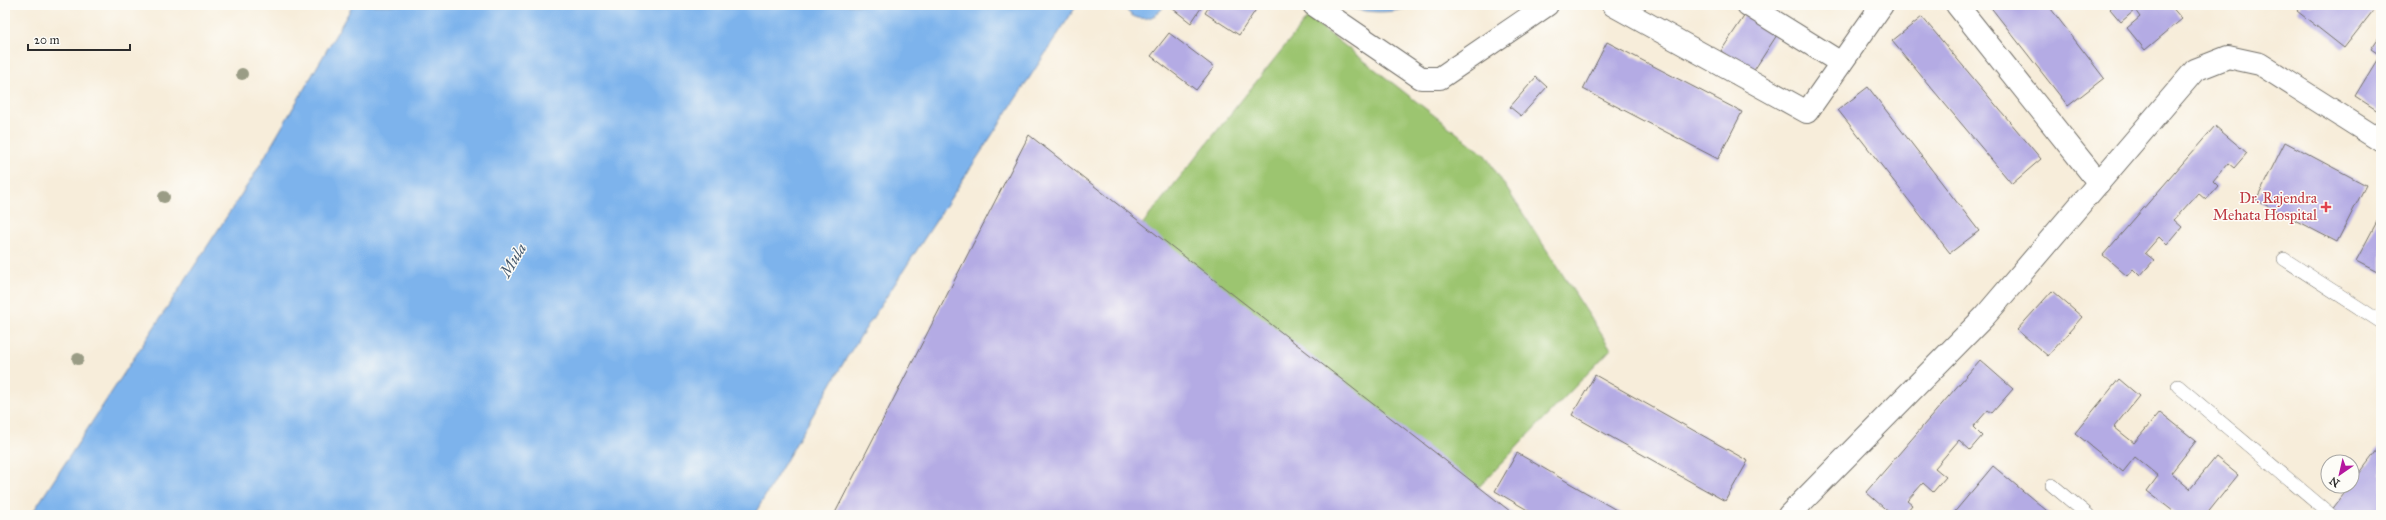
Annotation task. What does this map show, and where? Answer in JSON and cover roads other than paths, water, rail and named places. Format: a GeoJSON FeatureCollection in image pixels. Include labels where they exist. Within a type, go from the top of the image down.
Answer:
{"type":"FeatureCollection","features":[{"type":"Feature","properties":{"kind":"street"},"geometry":{"type":"LineString","coordinates":[[1314,5],[1421,78],[1440,78],[1546,5]]}},
{"type":"Feature","properties":{"kind":"street"},"geometry":{"type":"LineString","coordinates":[[1613,5],[1807,112],[1882,5]]}},
{"type":"Feature","properties":{"kind":"street"},"geometry":{"type":"LineString","coordinates":[[1748,5],[1841,63]]}},
{"type":"Feature","properties":{"kind":"street"},"geometry":{"type":"LineString","coordinates":[[1957,5],[2099,183]]}},
{"type":"Feature","properties":{"kind":"street"},"geometry":{"type":"LineString","coordinates":[[1789,515],[1985,316],[2195,70],[2228,57],[2260,64],[2381,142]]}},
{"type":"Feature","properties":{"kind":"lane"},"geometry":{"type":"LineString","coordinates":[[2284,259],[2381,322]]}},
{"type":"Feature","properties":{"kind":"lane"},"geometry":{"type":"LineString","coordinates":[[2178,386],[2331,515]]}},
{"type":"Feature","properties":{"kind":"lane"},"geometry":{"type":"LineString","coordinates":[[2052,485],[2088,515]]}},
{"type":"Feature","properties":{"kind":"water","name":"Mula"},"geometry":{"type":"Polygon","coordinates":[[[353,5],[1077,5],[847,357],[754,515],[31,515],[254,175],[353,5]]]}},
{"type":"Feature","properties":{"kind":"water"},"geometry":{"type":"Polygon","coordinates":[[[1124,5],[1164,5],[1155,15],[1138,18],[1127,11],[1124,5]]]}},
{"type":"Feature","properties":{"kind":"water"},"geometry":{"type":"Polygon","coordinates":[[[1336,5],[1415,5],[1395,11],[1376,12],[1356,10],[1336,5]]]}},
{"type":"Feature","properties":{"kind":"place","name":"Dr. Rajendra Mehata Hospital"},"geometry":{"type":"Point","coordinates":[2326,207]}}]}
